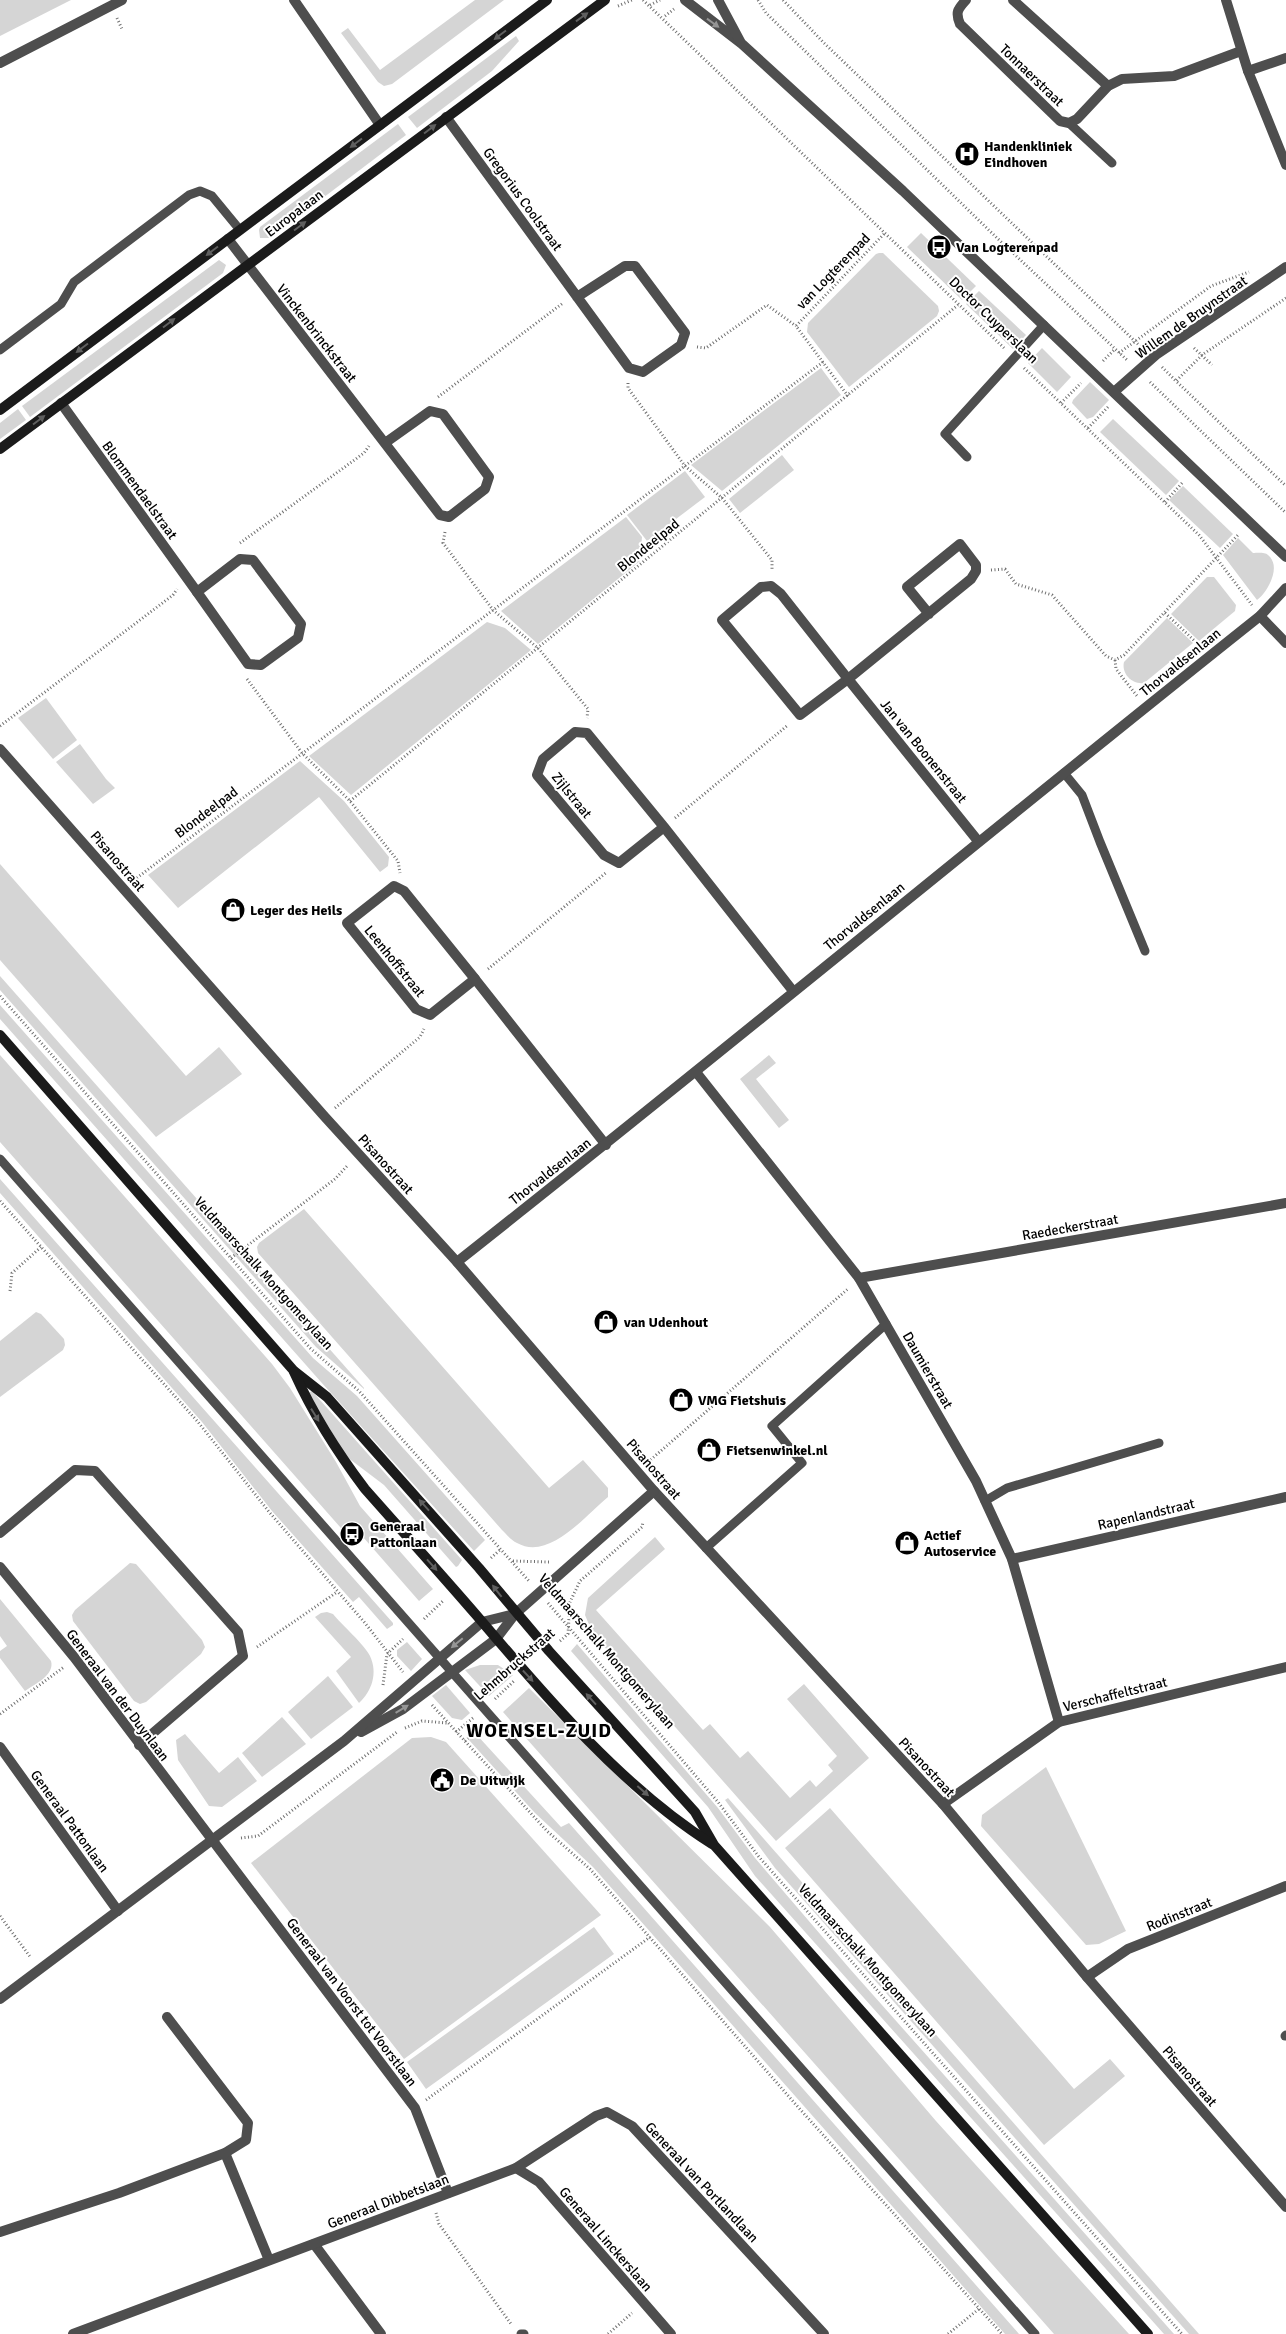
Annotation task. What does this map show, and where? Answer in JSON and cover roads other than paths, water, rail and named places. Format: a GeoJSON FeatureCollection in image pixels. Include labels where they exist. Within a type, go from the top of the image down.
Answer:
{"type":"FeatureCollection","features":[{"type":"Feature","properties":{"kind":"main road","name":"Europalaan"},"geometry":{"type":"LineString","coordinates":[[0,410],[547,0]]}},
{"type":"Feature","properties":{"kind":"main road","name":"Europalaan"},"geometry":{"type":"LineString","coordinates":[[0,449],[605,0]]}},
{"type":"Feature","properties":{"kind":"main road"},"geometry":{"type":"LineString","coordinates":[[0,1035],[294,1371],[328,1397],[479,1568],[548,1652],[695,1812],[714,1845],[1148,2334]]}},
{"type":"Feature","properties":{"kind":"main road"},"geometry":{"type":"LineString","coordinates":[[294,1371],[308,1403],[365,1489],[524,1672],[604,1756],[683,1826],[714,1845]]}},
{"type":"Feature","properties":{"kind":"street"},"geometry":{"type":"LineString","coordinates":[[0,63],[122,0]]}},
{"type":"Feature","properties":{"kind":"street"},"geometry":{"type":"LineString","coordinates":[[294,0],[380,125]]}},
{"type":"Feature","properties":{"kind":"street"},"geometry":{"type":"LineString","coordinates":[[684,0],[742,44],[903,191],[1286,558]]}},
{"type":"Feature","properties":{"kind":"street"},"geometry":{"type":"LineString","coordinates":[[718,0],[742,44]]}},
{"type":"Feature","properties":{"kind":"street","name":"Tonnaerstraat"},"geometry":{"type":"LineString","coordinates":[[966,0],[958,8],[956,15],[960,24],[1060,121],[1069,124],[1077,119],[1108,86],[1122,79],[1174,76],[1241,51]]}},
{"type":"Feature","properties":{"kind":"street"},"geometry":{"type":"LineString","coordinates":[[1013,0],[1108,86]]}},
{"type":"Feature","properties":{"kind":"street"},"geometry":{"type":"LineString","coordinates":[[1226,0],[1248,71],[1286,165]]}},
{"type":"Feature","properties":{"kind":"street"},"geometry":{"type":"LineString","coordinates":[[1248,71],[1286,58]]}},
{"type":"Feature","properties":{"kind":"street","name":"Gregorius Coolstraat"},"geometry":{"type":"LineString","coordinates":[[446,117],[577,297],[630,368],[643,372],[681,345],[685,333],[635,266],[625,266],[577,297]]}},
{"type":"Feature","properties":{"kind":"street","name":"Vinckenbrinckstraat"},"geometry":{"type":"LineString","coordinates":[[228,239],[440,515],[449,517],[486,488],[489,477],[443,414],[430,411],[386,443]]}},
{"type":"Feature","properties":{"kind":"street","name":"Willem de Bruynstraat"},"geometry":{"type":"LineString","coordinates":[[1114,392],[1153,358],[1286,267]]}},
{"type":"Feature","properties":{"kind":"street","name":"Blommendaelstraat"},"geometry":{"type":"LineString","coordinates":[[61,404],[248,664],[261,665],[298,638],[301,624],[253,560],[240,559],[197,592]]}},
{"type":"Feature","properties":{"kind":"street"},"geometry":{"type":"LineString","coordinates":[[848,679],[929,614],[971,579],[976,571],[976,565],[960,544],[907,588],[929,614]]}},
{"type":"Feature","properties":{"kind":"street","name":"Jan van Boonenstraat"},"geometry":{"type":"LineString","coordinates":[[848,679],[800,715],[722,620],[762,587],[771,586],[781,594],[978,842]]}},
{"type":"Feature","properties":{"kind":"street","name":"Thorvaldsenlaan"},"geometry":{"type":"LineString","coordinates":[[457,1262],[606,1145],[793,991],[1260,616],[1286,588]]}},
{"type":"Feature","properties":{"kind":"street"},"geometry":{"type":"LineString","coordinates":[[1260,616],[1286,644]]}},
{"type":"Feature","properties":{"kind":"street","name":"Zijlstraat"},"geometry":{"type":"LineString","coordinates":[[575,732],[587,733],[664,827],[619,862],[604,855],[537,774],[543,759],[575,732]]}},
{"type":"Feature","properties":{"kind":"street","name":"Pisanostraat"},"geometry":{"type":"LineString","coordinates":[[0,749],[325,1117],[457,1262],[638,1470],[654,1491],[943,1804],[1087,1977],[1286,2207]]}},
{"type":"Feature","properties":{"kind":"street"},"geometry":{"type":"LineString","coordinates":[[664,827],[793,991]]}},
{"type":"Feature","properties":{"kind":"street","name":"Leenhoffstraat"},"geometry":{"type":"LineString","coordinates":[[394,886],[404,891],[476,979],[430,1015],[416,1009],[347,923],[394,886]]}},
{"type":"Feature","properties":{"kind":"street"},"geometry":{"type":"LineString","coordinates":[[476,979],[606,1145]]}},
{"type":"Feature","properties":{"kind":"street","name":"Daumierstraat"},"geometry":{"type":"LineString","coordinates":[[696,1072],[859,1278],[985,1501],[1012,1559],[1058,1722]]}},
{"type":"Feature","properties":{"kind":"street","name":"Raedeckerstraat"},"geometry":{"type":"LineString","coordinates":[[859,1278],[1286,1204]]}},
{"type":"Feature","properties":{"kind":"street"},"geometry":{"type":"LineString","coordinates":[[0,1533],[75,1470],[95,1471],[238,1632],[243,1656],[139,1745]]}},
{"type":"Feature","properties":{"kind":"street"},"geometry":{"type":"LineString","coordinates":[[344,1741],[423,1695],[496,1639],[515,1614],[654,1491]]}},
{"type":"Feature","properties":{"kind":"street","name":"Rapenlandstraat"},"geometry":{"type":"LineString","coordinates":[[1012,1559],[1286,1497]]}},
{"type":"Feature","properties":{"kind":"street","name":"Generaal van der Duynlaan"},"geometry":{"type":"LineString","coordinates":[[0,1567],[74,1657],[211,1840]]}},
{"type":"Feature","properties":{"kind":"street"},"geometry":{"type":"LineString","coordinates":[[0,1999],[344,1741],[482,1622],[515,1614]]}},
{"type":"Feature","properties":{"kind":"street","name":"Verschaffeltstraat"},"geometry":{"type":"LineString","coordinates":[[943,1804],[1058,1722],[1286,1667]]}},
{"type":"Feature","properties":{"kind":"street","name":"Generaal Pattonlaan"},"geometry":{"type":"LineString","coordinates":[[0,1747],[118,1911]]}},
{"type":"Feature","properties":{"kind":"street","name":"Generaal van Voorst tot Voorstlaan"},"geometry":{"type":"LineString","coordinates":[[211,1840],[416,2108],[448,2193]]}},
{"type":"Feature","properties":{"kind":"street","name":"Rodinstraat"},"geometry":{"type":"LineString","coordinates":[[1087,1977],[1128,1949],[1286,1886]]}},
{"type":"Feature","properties":{"kind":"street"},"geometry":{"type":"LineString","coordinates":[[0,2232],[119,2193],[225,2153],[246,2140],[248,2123],[167,2017]]}},
{"type":"Feature","properties":{"kind":"street","name":"Generaal van Portlandlaan"},"geometry":{"type":"LineString","coordinates":[[516,2168],[596,2116],[607,2112],[632,2126],[824,2334]]}},
{"type":"Feature","properties":{"kind":"street"},"geometry":{"type":"LineString","coordinates":[[225,2153],[269,2260]]}},
{"type":"Feature","properties":{"kind":"street","name":"Generaal Dibbetslaan"},"geometry":{"type":"LineString","coordinates":[[73,2334],[516,2168]]}},
{"type":"Feature","properties":{"kind":"street","name":"Generaal Linckerslaan"},"geometry":{"type":"LineString","coordinates":[[516,2168],[539,2182],[671,2334]]}},
{"type":"Feature","properties":{"kind":"street"},"geometry":{"type":"LineString","coordinates":[[314,2244],[380,2334]]}},
{"type":"Feature","properties":{"kind":"lane"},"geometry":{"type":"LineString","coordinates":[[1069,124],[1112,163]]}},
{"type":"Feature","properties":{"kind":"lane"},"geometry":{"type":"LineString","coordinates":[[0,350],[61,304],[74,282],[189,195],[200,191],[212,196],[240,230]]}},
{"type":"Feature","properties":{"kind":"lane"},"geometry":{"type":"LineString","coordinates":[[967,457],[945,434],[1044,325]]}},
{"type":"Feature","properties":{"kind":"lane"},"geometry":{"type":"LineString","coordinates":[[1064,773],[1082,795],[1145,951]]}},
{"type":"Feature","properties":{"kind":"lane"},"geometry":{"type":"LineString","coordinates":[[0,1159],[1035,2334]]}},
{"type":"Feature","properties":{"kind":"lane"},"geometry":{"type":"LineString","coordinates":[[706,1548],[802,1463],[772,1426],[886,1324]]}},
{"type":"Feature","properties":{"kind":"lane"},"geometry":{"type":"LineString","coordinates":[[985,1501],[1007,1488],[1159,1443]]}},
{"type":"Feature","properties":{"kind":"place","name":"Handenkliniek Eindhoven"},"geometry":{"type":"Point","coordinates":[967,154]}},
{"type":"Feature","properties":{"kind":"place","name":"Van Logterenpad"},"geometry":{"type":"Point","coordinates":[939,247]}},
{"type":"Feature","properties":{"kind":"place","name":"Leger des Heils"},"geometry":{"type":"Point","coordinates":[233,910]}},
{"type":"Feature","properties":{"kind":"place","name":"van Udenhout"},"geometry":{"type":"Point","coordinates":[606,1322]}},
{"type":"Feature","properties":{"kind":"place","name":"VMG Fietshuis"},"geometry":{"type":"Point","coordinates":[681,1400]}},
{"type":"Feature","properties":{"kind":"place","name":"Fietsenwinkel.nl"},"geometry":{"type":"Point","coordinates":[709,1450]}},
{"type":"Feature","properties":{"kind":"place","name":"Generaal Pattonlaan"},"geometry":{"type":"Point","coordinates":[352,1534]}},
{"type":"Feature","properties":{"kind":"place","name":"Actief Autoservice"},"geometry":{"type":"Point","coordinates":[907,1543]}},
{"type":"Feature","properties":{"kind":"place","name":"De Uitwijk"},"geometry":{"type":"Point","coordinates":[442,1780]}},
{"type":"Feature","properties":{"kind":"district","name":"WOENSEL-ZUID"},"geometry":{"type":"Point","coordinates":[539,1730]}}]}
